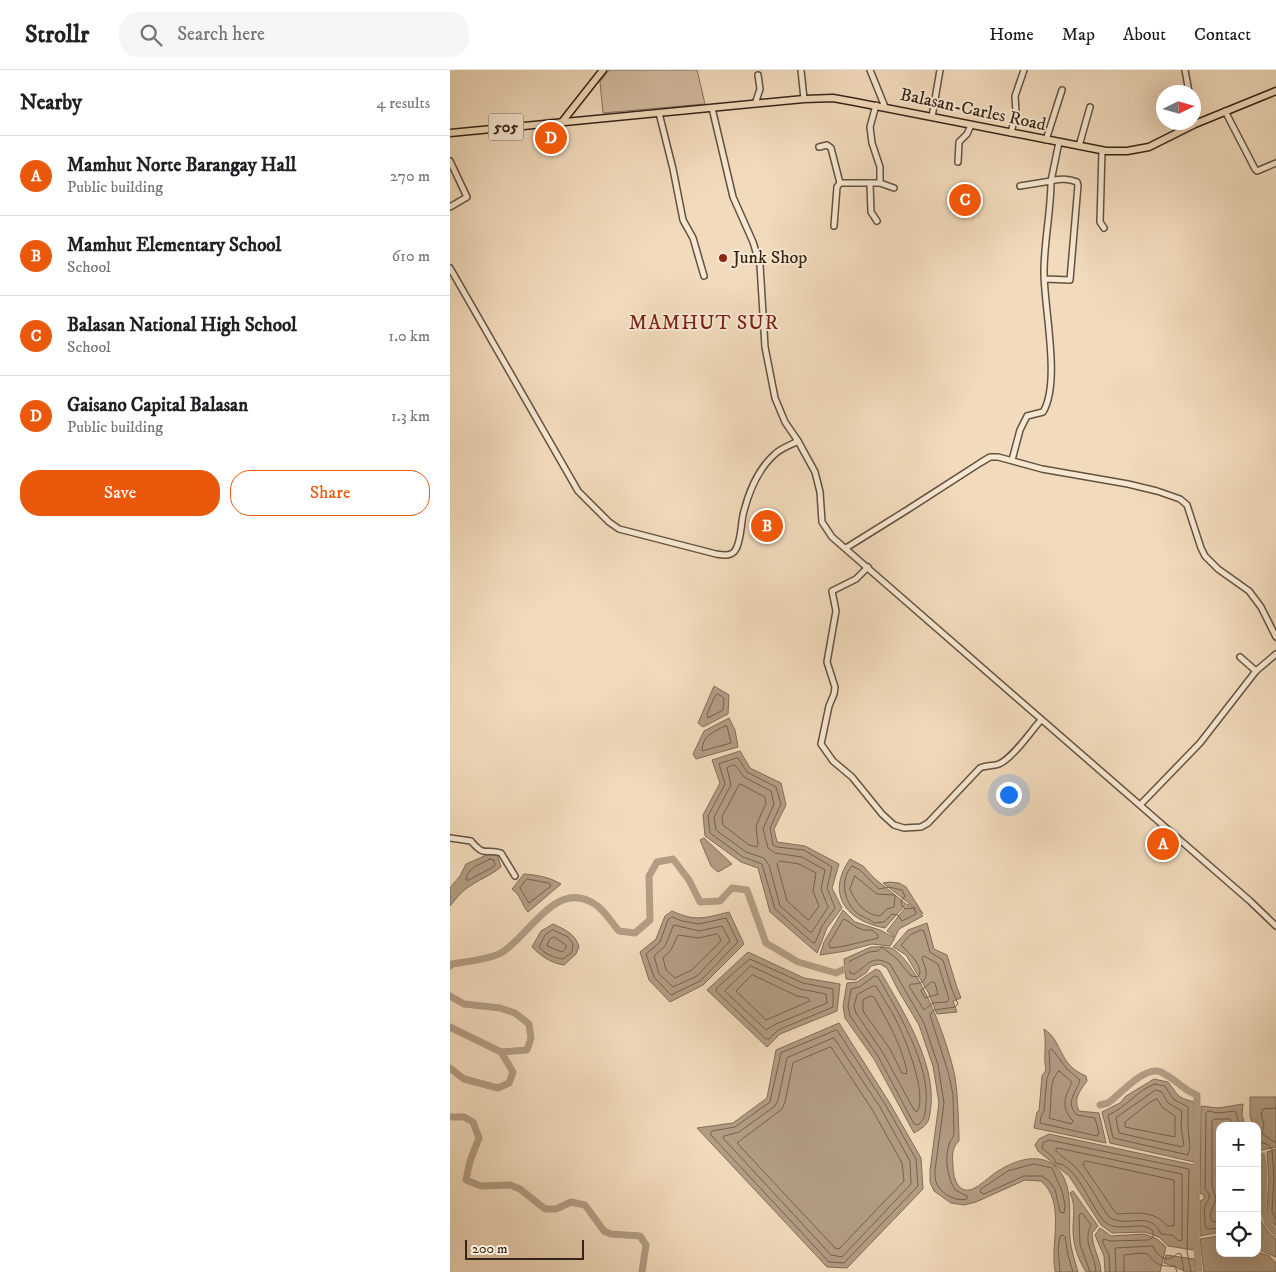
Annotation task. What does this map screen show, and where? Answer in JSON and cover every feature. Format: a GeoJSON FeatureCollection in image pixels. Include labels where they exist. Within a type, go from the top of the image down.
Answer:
{"type":"FeatureCollection","features":[{"type":"Feature","properties":{"kind":"main road"},"geometry":{"type":"LineString","coordinates":[[562,122],[603,70]]}},
{"type":"Feature","properties":{"kind":"main road","name":"Balasan-Carles Road"},"geometry":{"type":"LineString","coordinates":[[1201,119],[1276,91]]}},
{"type":"Feature","properties":{"kind":"main road","name":"Balasan-Carles Road"},"geometry":{"type":"LineString","coordinates":[[562,122],[804,99],[833,98],[1102,151],[1128,151],[1149,147],[1178,130]]}},
{"type":"Feature","properties":{"kind":"main road"},"geometry":{"type":"LineString","coordinates":[[573,107],[575,116],[579,120]]}},
{"type":"Feature","properties":{"kind":"main road","name":"505"},"geometry":{"type":"LineString","coordinates":[[450,133],[562,122]]}},
{"type":"Feature","properties":{"kind":"street"},"geometry":{"type":"LineString","coordinates":[[802,70],[804,99]]}},
{"type":"Feature","properties":{"kind":"street"},"geometry":{"type":"LineString","coordinates":[[870,70],[885,107]]}},
{"type":"Feature","properties":{"kind":"street"},"geometry":{"type":"LineString","coordinates":[[932,117],[940,70]]}},
{"type":"Feature","properties":{"kind":"street"},"geometry":{"type":"LineString","coordinates":[[1011,133],[1016,112],[1015,96],[1024,70]]}},
{"type":"Feature","properties":{"kind":"street"},"geometry":{"type":"LineString","coordinates":[[1185,70],[1188,85]]}},
{"type":"Feature","properties":{"kind":"street"},"geometry":{"type":"LineString","coordinates":[[755,104],[760,89],[758,75]]}},
{"type":"Feature","properties":{"kind":"street"},"geometry":{"type":"LineString","coordinates":[[1046,140],[1062,90]]}},
{"type":"Feature","properties":{"kind":"street"},"geometry":{"type":"LineString","coordinates":[[876,105],[870,128],[872,143],[880,167],[880,183]]}},
{"type":"Feature","properties":{"kind":"street"},"geometry":{"type":"LineString","coordinates":[[1079,146],[1090,106]]}},
{"type":"Feature","properties":{"kind":"street"},"geometry":{"type":"LineString","coordinates":[[712,108],[733,197],[753,242],[760,265],[765,347],[775,398],[785,422],[815,472],[820,492],[822,522],[832,537],[1250,901],[1276,926]]}},
{"type":"Feature","properties":{"kind":"street"},"geometry":{"type":"LineString","coordinates":[[1225,111],[1255,169],[1257,171],[1276,163]]}},
{"type":"Feature","properties":{"kind":"street"},"geometry":{"type":"LineString","coordinates":[[659,113],[683,220],[693,238],[704,276]]}},
{"type":"Feature","properties":{"kind":"street"},"geometry":{"type":"LineString","coordinates":[[958,162],[959,142],[971,125]]}},
{"type":"Feature","properties":{"kind":"street"},"geometry":{"type":"LineString","coordinates":[[1012,460],[1020,430],[1027,416],[1043,412],[1047,406],[1052,383],[1045,279],[1051,181],[1059,142]]}},
{"type":"Feature","properties":{"kind":"street"},"geometry":{"type":"LineString","coordinates":[[819,147],[827,145],[831,148],[840,184],[838,186],[834,226]]}},
{"type":"Feature","properties":{"kind":"street"},"geometry":{"type":"LineString","coordinates":[[1102,151],[1100,222],[1104,228]]}},
{"type":"Feature","properties":{"kind":"street"},"geometry":{"type":"LineString","coordinates":[[450,161],[467,197],[450,207]]}},
{"type":"Feature","properties":{"kind":"street"},"geometry":{"type":"LineString","coordinates":[[1020,186],[1056,179],[1074,180],[1078,185],[1070,280],[1045,279]]}},
{"type":"Feature","properties":{"kind":"street"},"geometry":{"type":"LineString","coordinates":[[870,183],[871,212],[877,221]]}},
{"type":"Feature","properties":{"kind":"street"},"geometry":{"type":"LineString","coordinates":[[840,184],[880,183],[894,188]]}},
{"type":"Feature","properties":{"kind":"street"},"geometry":{"type":"LineString","coordinates":[[450,268],[578,491],[609,522],[619,529],[716,554],[726,556],[732,554],[736,548],[744,511],[753,484],[775,453],[798,441]]}},
{"type":"Feature","properties":{"kind":"street"},"geometry":{"type":"LineString","coordinates":[[846,548],[908,510],[980,462],[990,457],[998,457],[1042,469],[1128,484],[1180,499],[1187,505],[1205,556],[1218,569],[1249,591],[1261,607],[1276,637]]}},
{"type":"Feature","properties":{"kind":"street"},"geometry":{"type":"LineString","coordinates":[[868,567],[856,580],[832,591],[836,611],[827,662],[834,694],[829,706],[821,744],[833,761],[852,777],[882,814],[894,825],[904,828],[921,827],[928,823],[980,768],[989,764],[999,764],[1014,752],[1041,720]]}},
{"type":"Feature","properties":{"kind":"street"},"geometry":{"type":"LineString","coordinates":[[1140,805],[1200,743],[1256,671],[1276,654]]}},
{"type":"Feature","properties":{"kind":"street"},"geometry":{"type":"LineString","coordinates":[[1240,657],[1256,671]]}},
{"type":"Feature","properties":{"kind":"street"},"geometry":{"type":"LineString","coordinates":[[450,838],[471,841],[478,850],[486,853],[501,853],[515,876]]}},
{"type":"Feature","properties":{"kind":"shaded area"},"geometry":{"type":"Polygon","coordinates":[[[609,70],[697,70],[705,104],[603,113],[600,82],[609,70]]]}},
{"type":"Feature","properties":{"kind":"water"},"geometry":{"type":"Polygon","coordinates":[[[714,686],[729,695],[728,714],[703,727],[698,723],[714,686]]]}},
{"type":"Feature","properties":{"kind":"water"},"geometry":{"type":"Polygon","coordinates":[[[729,718],[735,730],[738,747],[696,759],[693,754],[704,731],[729,718]]]}},
{"type":"Feature","properties":{"kind":"water"},"geometry":{"type":"Polygon","coordinates":[[[740,751],[750,768],[781,783],[786,805],[774,829],[777,842],[805,846],[839,864],[832,888],[842,908],[827,928],[817,953],[770,912],[758,868],[741,862],[705,836],[703,815],[720,783],[712,760],[740,751]]]}},
{"type":"Feature","properties":{"kind":"water"},"geometry":{"type":"Polygon","coordinates":[[[704,838],[732,864],[718,872],[711,866],[700,840],[704,838]]]}},
{"type":"Feature","properties":{"kind":"water"},"geometry":{"type":"Polygon","coordinates":[[[489,854],[497,854],[501,867],[467,888],[450,906],[450,888],[460,876],[466,864],[489,854]]]}},
{"type":"Feature","properties":{"kind":"water"},"geometry":{"type":"Polygon","coordinates":[[[850,859],[863,866],[874,878],[906,904],[885,928],[872,925],[860,919],[851,913],[844,904],[840,895],[840,884],[843,872],[850,859]]]}},
{"type":"Feature","properties":{"kind":"water"},"geometry":{"type":"Polygon","coordinates":[[[524,874],[543,877],[561,884],[528,912],[512,889],[524,874]]]}},
{"type":"Feature","properties":{"kind":"water"},"geometry":{"type":"Polygon","coordinates":[[[883,883],[899,883],[906,887],[923,914],[883,883]]]}},
{"type":"Feature","properties":{"kind":"water"},"geometry":{"type":"Polygon","coordinates":[[[908,904],[923,916],[899,929],[895,937],[887,931],[908,904]]]}},
{"type":"Feature","properties":{"kind":"water"},"geometry":{"type":"Polygon","coordinates":[[[843,910],[855,922],[880,930],[895,938],[890,946],[872,944],[820,955],[824,942],[843,910]]]}},
{"type":"Feature","properties":{"kind":"water"},"geometry":{"type":"Polygon","coordinates":[[[672,911],[694,918],[729,912],[744,944],[703,985],[670,1002],[649,980],[640,952],[656,939],[665,916],[672,911]]]}},
{"type":"Feature","properties":{"kind":"water"},"geometry":{"type":"Polygon","coordinates":[[[927,923],[934,949],[947,955],[961,998],[953,1001],[957,1012],[937,1014],[928,992],[906,955],[893,947],[908,930],[927,923]]]}},
{"type":"Feature","properties":{"kind":"water"},"geometry":{"type":"Polygon","coordinates":[[[553,924],[572,935],[579,947],[576,954],[564,965],[547,959],[532,947],[541,931],[553,924]]]}},
{"type":"Feature","properties":{"kind":"water"},"geometry":{"type":"Polygon","coordinates":[[[871,947],[893,949],[914,972],[932,1008],[947,1046],[955,1077],[958,1106],[959,1141],[954,1149],[953,1158],[954,1174],[957,1183],[963,1189],[973,1189],[1001,1169],[1024,1160],[1040,1159],[1055,1166],[1066,1182],[1068,1191],[1070,1239],[1078,1272],[1055,1271],[1055,1211],[1049,1190],[1041,1181],[1025,1180],[976,1202],[964,1205],[951,1203],[934,1191],[930,1182],[930,1170],[939,1103],[933,1066],[919,1025],[887,968],[880,964],[871,966],[866,973],[855,980],[846,979],[844,959],[871,947]]]}},
{"type":"Feature","properties":{"kind":"water"},"geometry":{"type":"Polygon","coordinates":[[[748,952],[804,978],[840,984],[837,1011],[780,1034],[767,1047],[707,990],[748,952]]]}},
{"type":"Feature","properties":{"kind":"water"},"geometry":{"type":"Polygon","coordinates":[[[876,969],[880,971],[907,1019],[928,1071],[931,1089],[929,1118],[922,1128],[914,1133],[874,1059],[845,1018],[843,1006],[847,983],[857,982],[876,969]]]}},
{"type":"Feature","properties":{"kind":"water"},"geometry":{"type":"Polygon","coordinates":[[[839,1023],[889,1102],[921,1158],[923,1189],[847,1268],[827,1267],[697,1128],[733,1123],[767,1098],[776,1050],[839,1023]]]}},
{"type":"Feature","properties":{"kind":"water"},"geometry":{"type":"Polygon","coordinates":[[[1044,1029],[1055,1040],[1070,1066],[1086,1076],[1087,1081],[1077,1098],[1077,1106],[1079,1111],[1099,1113],[1106,1143],[1034,1128],[1037,1112],[1039,1111],[1042,1076],[1046,1070],[1044,1029]]]}},
{"type":"Feature","properties":{"kind":"water"},"geometry":{"type":"Polygon","coordinates":[[[1154,1079],[1168,1082],[1180,1097],[1194,1102],[1194,1162],[1110,1143],[1102,1112],[1120,1103],[1126,1096],[1154,1079]]]}},
{"type":"Feature","properties":{"kind":"water"},"geometry":{"type":"Polygon","coordinates":[[[1250,1097],[1276,1097],[1276,1147],[1261,1150],[1261,1122],[1252,1122],[1250,1097]]]}},
{"type":"Feature","properties":{"kind":"water"},"geometry":{"type":"Polygon","coordinates":[[[1243,1104],[1242,1115],[1244,1122],[1216,1122],[1216,1233],[1200,1236],[1200,1201],[1204,1199],[1204,1195],[1200,1193],[1201,1106],[1218,1108],[1243,1104]]]}},
{"type":"Feature","properties":{"kind":"water"},"geometry":{"type":"Polygon","coordinates":[[[1049,1134],[1194,1165],[1194,1250],[1168,1246],[1159,1237],[1145,1232],[1112,1233],[1101,1225],[1069,1176],[1038,1151],[1035,1145],[1039,1139],[1049,1134]]]}},
{"type":"Feature","properties":{"kind":"water"},"geometry":{"type":"Polygon","coordinates":[[[1276,1149],[1276,1226],[1268,1218],[1267,1211],[1269,1178],[1267,1152],[1276,1149]]]}},
{"type":"Feature","properties":{"kind":"water"},"geometry":{"type":"Polygon","coordinates":[[[1073,1191],[1098,1226],[1092,1233],[1101,1272],[1086,1272],[1076,1252],[1073,1235],[1074,1206],[1070,1193],[1073,1191]]]}},
{"type":"Feature","properties":{"kind":"water"},"geometry":{"type":"Polygon","coordinates":[[[1261,1221],[1276,1239],[1276,1257],[1261,1251],[1261,1221]]]}},
{"type":"Feature","properties":{"kind":"water"},"geometry":{"type":"Polygon","coordinates":[[[1100,1228],[1111,1236],[1144,1234],[1157,1239],[1166,1247],[1160,1272],[1105,1272],[1104,1256],[1095,1235],[1100,1228]]]}},
{"type":"Feature","properties":{"kind":"water"},"geometry":{"type":"Polygon","coordinates":[[[1216,1237],[1216,1257],[1261,1257],[1261,1253],[1269,1256],[1276,1263],[1276,1272],[1204,1272],[1200,1239],[1216,1237]]]}},
{"type":"Feature","properties":{"kind":"water"},"geometry":{"type":"Polygon","coordinates":[[[1166,1255],[1194,1259],[1196,1272],[1188,1272],[1164,1263],[1166,1255]]]}},
{"type":"Feature","properties":{"kind":"waterway"},"geometry":{"type":"LineString","coordinates":[[450,966],[452,964],[484,959],[501,953],[512,945],[544,912],[556,903],[568,898],[582,898],[596,905],[619,931],[635,933],[650,920],[649,876],[657,862],[673,859],[689,880],[700,902],[720,901],[732,888],[747,890],[766,943],[798,962],[836,973],[853,965]]}},
{"type":"Feature","properties":{"kind":"waterway"},"geometry":{"type":"LineString","coordinates":[[450,996],[464,1004],[500,1008],[515,1013],[529,1024],[531,1038],[527,1050],[501,1052],[450,1027]]}},
{"type":"Feature","properties":{"kind":"waterway"},"geometry":{"type":"LineString","coordinates":[[450,1068],[464,1079],[498,1088],[509,1083],[513,1072],[501,1052]]}},
{"type":"Feature","properties":{"kind":"waterway"},"geometry":{"type":"LineString","coordinates":[[1100,1105],[1108,1103],[1131,1083],[1151,1071],[1161,1072],[1197,1095],[1196,1237],[1199,1272]]}},
{"type":"Feature","properties":{"kind":"waterway"},"geometry":{"type":"LineString","coordinates":[[450,1117],[464,1117],[473,1122],[479,1138],[470,1161],[466,1180],[481,1186],[510,1185],[520,1189],[545,1209],[556,1209],[571,1202],[585,1205],[604,1231],[611,1234],[640,1236],[646,1245],[642,1272]]}},
{"type":"Feature","properties":{"kind":"waterway"},"geometry":{"type":"LineString","coordinates":[[1262,1156],[1264,1172],[1263,1209],[1268,1224],[1276,1233]]}},
{"type":"Feature","properties":{"kind":"place","name":"Gaisano Capital Balasan"},"geometry":{"type":"Point","coordinates":[551,138]}},
{"type":"Feature","properties":{"kind":"place","name":"Balasan National High School"},"geometry":{"type":"Point","coordinates":[965,200]}},
{"type":"Feature","properties":{"kind":"place","name":"Junk Shop"},"geometry":{"type":"Point","coordinates":[723,258]}},
{"type":"Feature","properties":{"kind":"place","name":"Mamhut Elementary School"},"geometry":{"type":"Point","coordinates":[767,526]}},
{"type":"Feature","properties":{"kind":"place","name":"Mamhut Norte Barangay Hall"},"geometry":{"type":"Point","coordinates":[1163,844]}},
{"type":"Feature","properties":{"kind":"district","name":"MAMHUT SUR"},"geometry":{"type":"Point","coordinates":[704,323]}}]}
